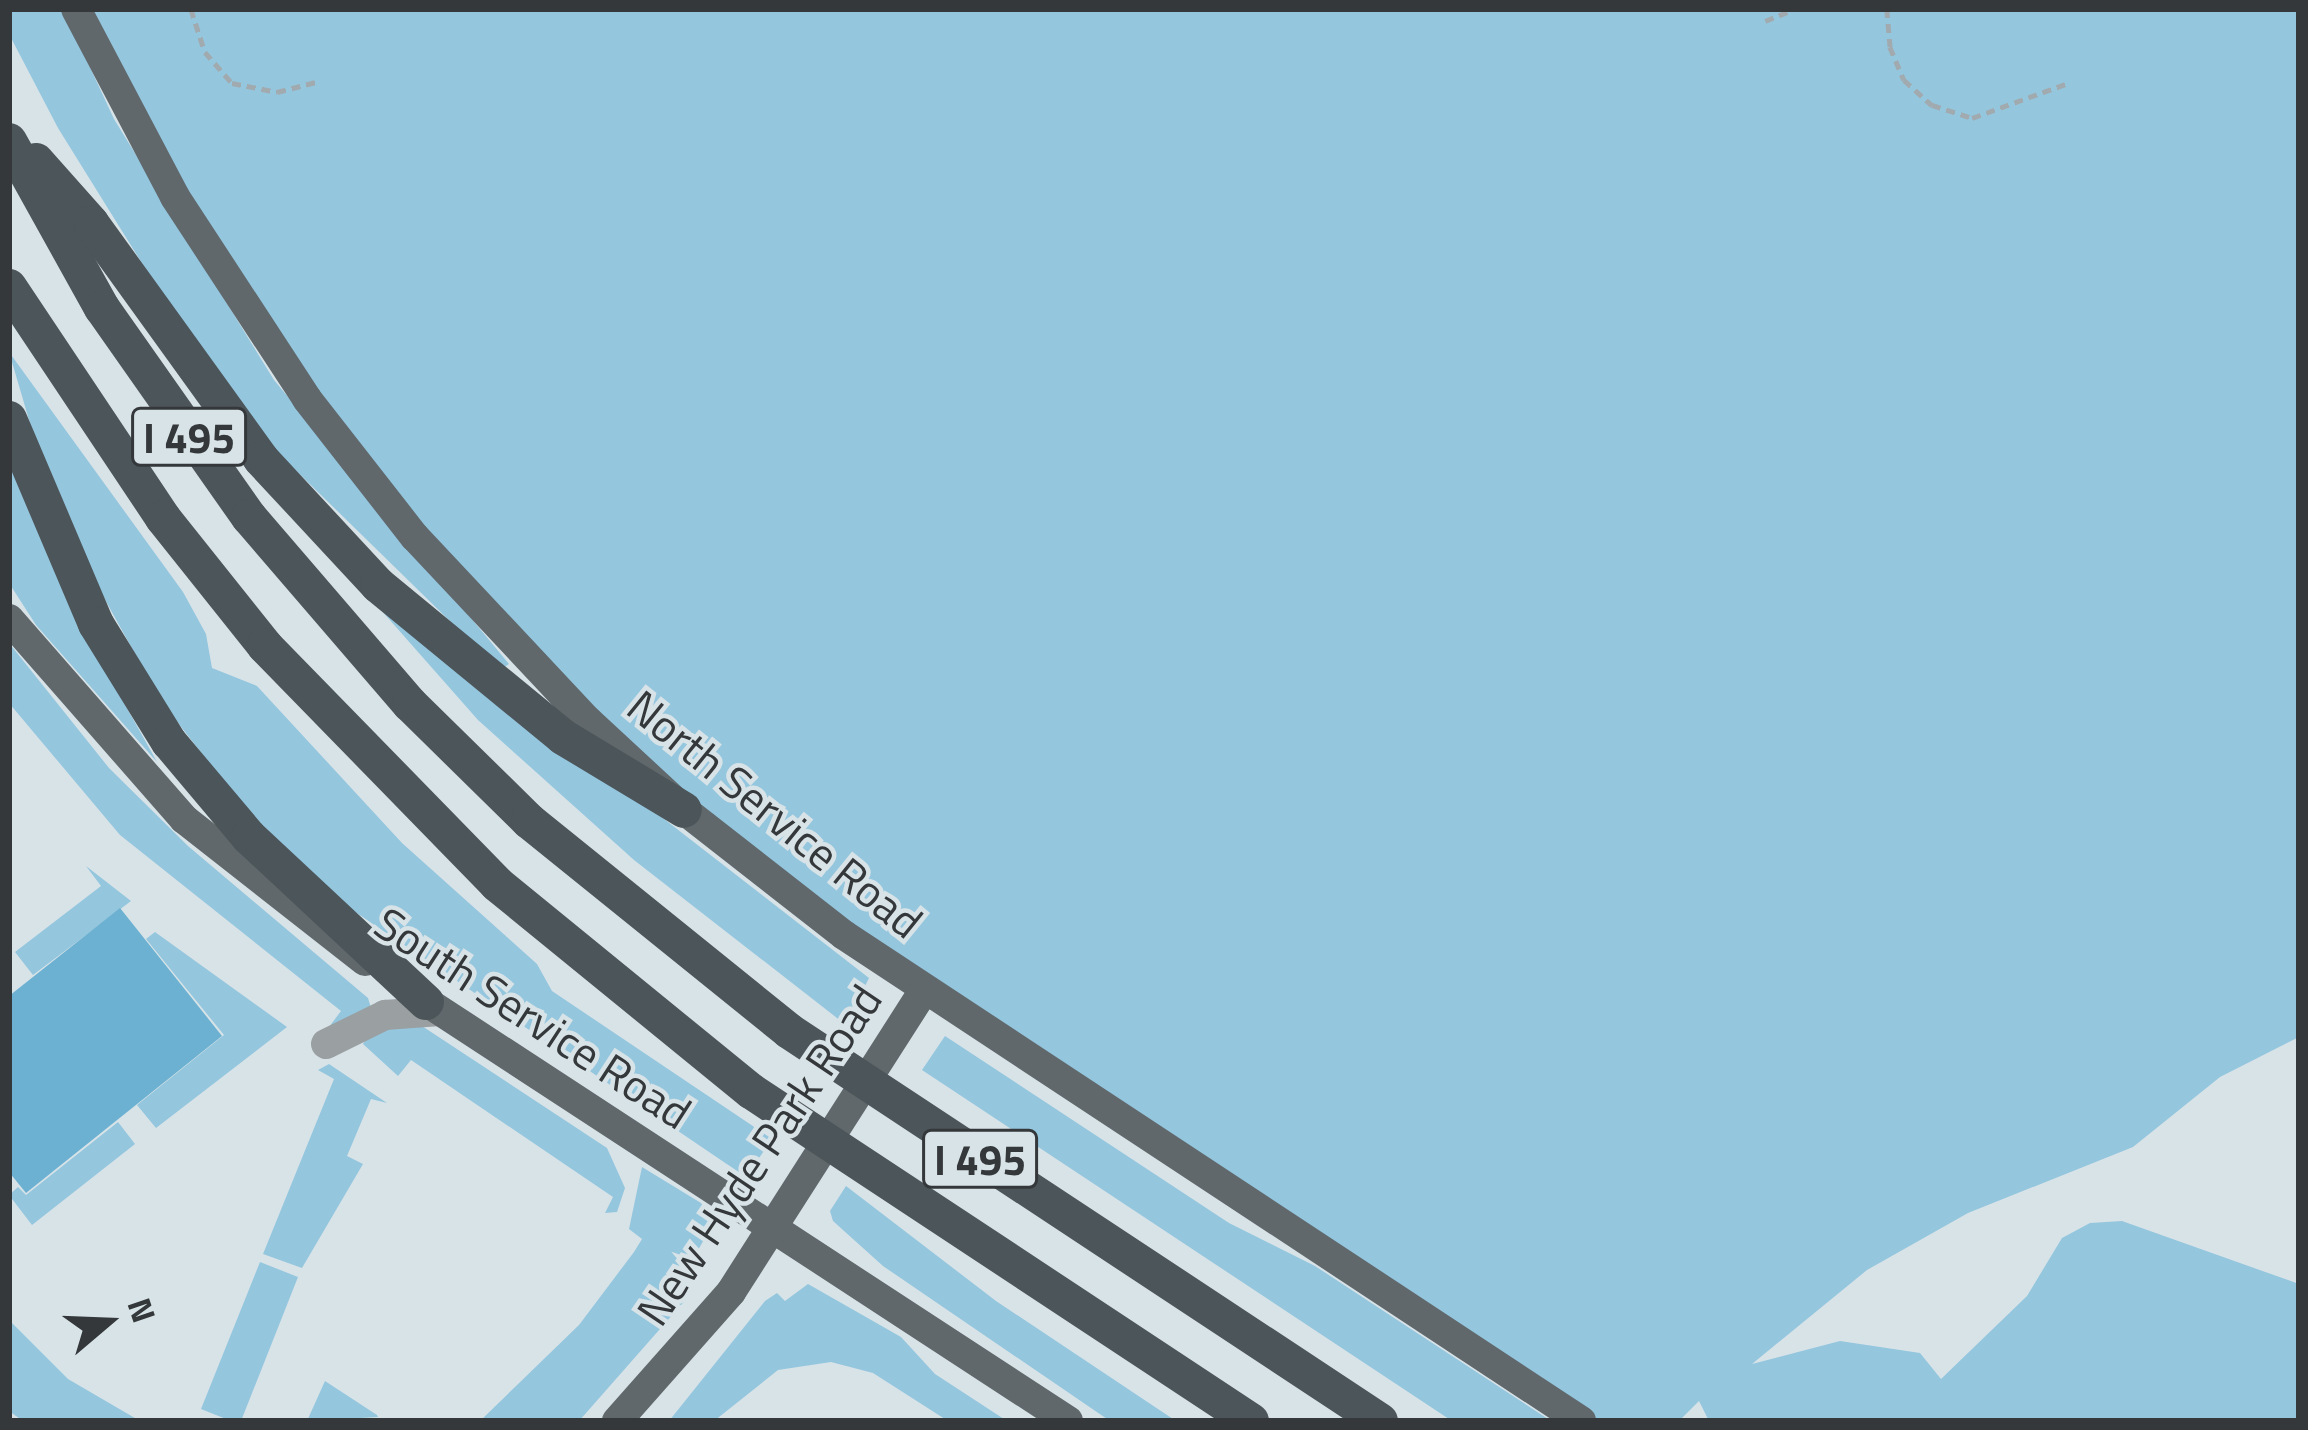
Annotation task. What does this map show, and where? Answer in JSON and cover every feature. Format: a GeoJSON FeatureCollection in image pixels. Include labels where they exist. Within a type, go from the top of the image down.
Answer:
{"type":"FeatureCollection","features":[{"type":"Feature","properties":{"kind":"highway"},"geometry":{"type":"LineString","coordinates":[[9,132],[91,223],[261,459],[378,586],[562,737],[684,810]]}},
{"type":"Feature","properties":{"kind":"highway","name":"I 495"},"geometry":{"type":"LineString","coordinates":[[9,141],[102,308],[249,517],[410,704],[529,821],[789,1031],[1380,1421]]}},
{"type":"Feature","properties":{"kind":"highway","name":"I 495"},"geometry":{"type":"LineString","coordinates":[[9,287],[163,518],[265,646],[497,884],[752,1090],[1251,1421]]}},
{"type":"Feature","properties":{"kind":"highway"},"geometry":{"type":"LineString","coordinates":[[9,419],[96,624],[169,742],[249,837],[433,1006]]}},
{"type":"Feature","properties":{"kind":"main road","name":"North Service Road"},"geometry":{"type":"LineString","coordinates":[[76,9],[217,267],[362,472],[522,656],[684,810],[924,990],[1582,1421]]}},
{"type":"Feature","properties":{"kind":"main road","name":"South Service Road"},"geometry":{"type":"LineString","coordinates":[[9,619],[98,729],[200,833],[433,1006],[775,1224],[1068,1421]]}},
{"type":"Feature","properties":{"kind":"main road","name":"New Hyde Park Road"},"geometry":{"type":"LineString","coordinates":[[617,1421],[695,1340],[924,990]]}},
{"type":"Feature","properties":{"kind":"lane"},"geometry":{"type":"LineString","coordinates":[[326,1045],[385,1015],[433,1006]]}},
{"type":"Feature","properties":{"kind":"path"},"geometry":{"type":"LineString","coordinates":[[191,9],[205,52],[232,83],[278,92],[316,82]]}},
{"type":"Feature","properties":{"kind":"path"},"geometry":{"type":"LineString","coordinates":[[1765,21],[1796,9]]}},
{"type":"Feature","properties":{"kind":"path"},"geometry":{"type":"LineString","coordinates":[[1887,9],[1890,47],[1904,80],[1932,105],[1972,118],[2068,83]]}},
{"type":"Feature","properties":{"kind":"shaded area"},"geometry":{"type":"Polygon","coordinates":[[[9,9],[63,9],[114,119],[274,380],[509,664],[500,670],[232,408],[58,128],[9,34],[9,9]]]}},
{"type":"Feature","properties":{"kind":"shaded area"},"geometry":{"type":"Polygon","coordinates":[[[76,9],[2299,9],[2299,1037],[2220,1077],[2133,1147],[1968,1213],[1867,1270],[1752,1364],[1840,1341],[1920,1353],[1941,1379],[2027,1296],[2062,1238],[2090,1223],[2122,1221],[2299,1284],[2299,1421],[1709,1421],[1699,1401],[1679,1421],[1581,1421],[684,810],[362,472],[76,9]]]}},
{"type":"Feature","properties":{"kind":"shaded area"},"geometry":{"type":"Polygon","coordinates":[[[9,352],[183,592],[206,634],[212,668],[257,686],[402,843],[537,964],[552,991],[772,1139],[751,1170],[740,1173],[345,905],[255,822],[161,701],[92,576],[42,464],[9,352]]]}},
{"type":"Feature","properties":{"kind":"shaded area"},"geometry":{"type":"Polygon","coordinates":[[[9,440],[84,631],[157,762],[36,625],[9,583],[9,440]]]}},
{"type":"Feature","properties":{"kind":"shaded area"},"geometry":{"type":"Polygon","coordinates":[[[351,576],[869,978],[846,1025],[634,860],[478,720],[351,576]]]}},
{"type":"Feature","properties":{"kind":"shaded area"},"geometry":{"type":"Polygon","coordinates":[[[9,643],[109,768],[188,846],[368,998],[372,1011],[329,1027],[341,1011],[120,835],[9,703],[9,643]]]}},
{"type":"Feature","properties":{"kind":"shaded area"},"geometry":{"type":"Polygon","coordinates":[[[86,866],[131,901],[33,975],[15,952],[101,886],[86,866]]]}},
{"type":"Feature","properties":{"kind":"shaded area"},"geometry":{"type":"Polygon","coordinates":[[[155,932],[287,1027],[156,1128],[137,1105],[224,1035],[146,939],[155,932]]]}},
{"type":"Feature","properties":{"kind":"shaded area"},"geometry":{"type":"Polygon","coordinates":[[[422,1026],[607,1148],[625,1188],[617,1212],[605,1213],[613,1197],[411,1060],[398,1076],[363,1044],[371,1029],[422,1026]]]}},
{"type":"Feature","properties":{"kind":"shaded area"},"geometry":{"type":"Polygon","coordinates":[[[945,1036],[1229,1223],[1315,1266],[1551,1421],[1452,1421],[922,1070],[945,1036]]]}},
{"type":"Feature","properties":{"kind":"shaded area"},"geometry":{"type":"Polygon","coordinates":[[[329,1064],[387,1103],[371,1099],[347,1156],[363,1164],[302,1268],[263,1254],[334,1079],[318,1070],[329,1064]]]}},
{"type":"Feature","properties":{"kind":"shaded area"},"geometry":{"type":"Polygon","coordinates":[[[118,1122],[135,1144],[32,1225],[9,1195],[18,1187],[26,1195],[118,1122]]]}},
{"type":"Feature","properties":{"kind":"shaded area"},"geometry":{"type":"Polygon","coordinates":[[[642,1167],[701,1203],[714,1222],[677,1287],[689,1296],[579,1421],[480,1421],[579,1325],[634,1252],[642,1239],[629,1229],[642,1167]]]}},
{"type":"Feature","properties":{"kind":"shaded area"},"geometry":{"type":"Polygon","coordinates":[[[846,1186],[996,1301],[1176,1421],[1110,1421],[883,1266],[833,1221],[830,1211],[846,1186]]]}},
{"type":"Feature","properties":{"kind":"shaded area"},"geometry":{"type":"Polygon","coordinates":[[[260,1262],[298,1277],[241,1421],[231,1421],[201,1409],[260,1262]]]}},
{"type":"Feature","properties":{"kind":"shaded area"},"geometry":{"type":"Polygon","coordinates":[[[808,1284],[901,1337],[935,1374],[1007,1421],[948,1421],[873,1373],[831,1362],[778,1370],[714,1421],[669,1421],[765,1301],[777,1293],[785,1301],[808,1284]]]}},
{"type":"Feature","properties":{"kind":"shaded area"},"geometry":{"type":"Polygon","coordinates":[[[9,1320],[68,1379],[140,1421],[23,1421],[9,1411],[9,1320]]]}},
{"type":"Feature","properties":{"kind":"shaded area"},"geometry":{"type":"Polygon","coordinates":[[[325,1381],[377,1415],[378,1417],[307,1421],[325,1381]]]}},
{"type":"Feature","properties":{"kind":"building"},"geometry":{"type":"Polygon","coordinates":[[[120,908],[222,1036],[26,1193],[9,1172],[9,996],[120,908]]]}}]}
